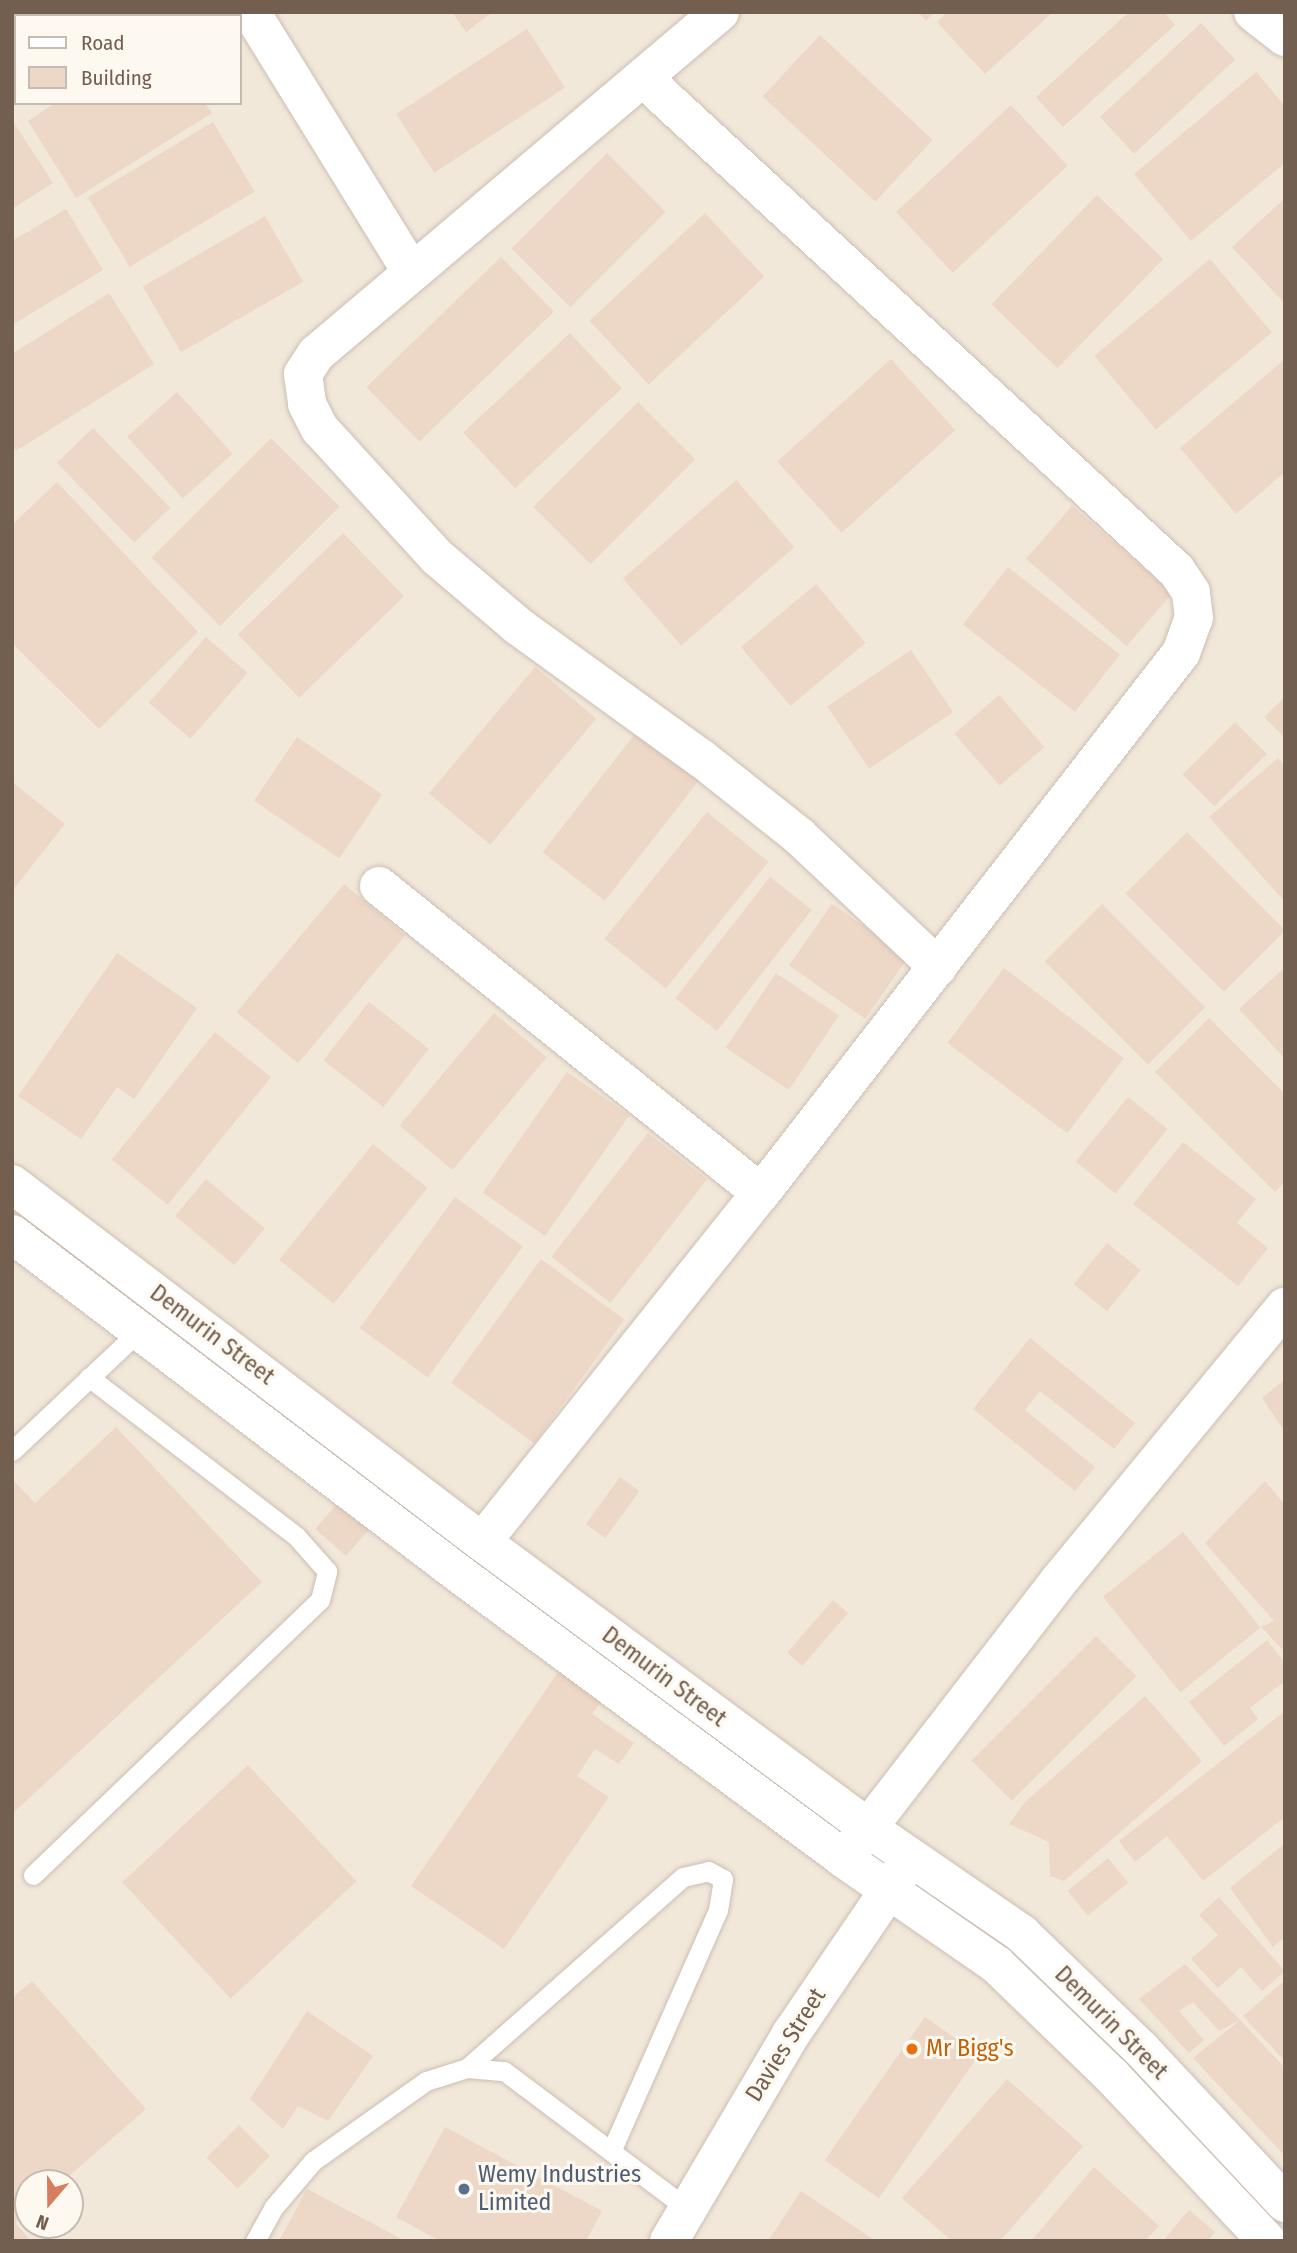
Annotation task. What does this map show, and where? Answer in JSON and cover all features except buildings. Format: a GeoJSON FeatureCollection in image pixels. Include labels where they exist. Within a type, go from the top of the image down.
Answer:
{"type":"FeatureCollection","features":[{"type":"Feature","properties":{"kind":"street"},"geometry":{"type":"LineString","coordinates":[[251,12],[411,271]]}},
{"type":"Feature","properties":{"kind":"street"},"geometry":{"type":"LineString","coordinates":[[720,12],[316,354],[303,374],[307,404],[320,429],[437,557],[518,626],[702,759],[799,836],[938,967]]}},
{"type":"Feature","properties":{"kind":"street"},"geometry":{"type":"LineString","coordinates":[[1253,12],[1285,37]]}},
{"type":"Feature","properties":{"kind":"street"},"geometry":{"type":"LineString","coordinates":[[482,1542],[761,1193],[1181,653],[1194,618],[1191,592],[1176,570],[643,78]]}},
{"type":"Feature","properties":{"kind":"street"},"geometry":{"type":"LineString","coordinates":[[379,886],[761,1193]]}},
{"type":"Feature","properties":{"kind":"street","name":"Demurin Street"},"geometry":{"type":"LineString","coordinates":[[12,1184],[482,1542],[868,1828],[912,1855],[1022,1934],[1141,2049],[1285,2203]]}},
{"type":"Feature","properties":{"kind":"street","name":"Demurin Street"},"geometry":{"type":"LineString","coordinates":[[12,1234],[844,1859],[890,1888],[996,1965],[1112,2076],[1267,2241]]}},
{"type":"Feature","properties":{"kind":"street"},"geometry":{"type":"LineString","coordinates":[[844,1859],[1058,1582],[1285,1307]]}},
{"type":"Feature","properties":{"kind":"street","name":"Davies Street"},"geometry":{"type":"LineString","coordinates":[[669,2241],[791,2034],[912,1855]]}},
{"type":"Feature","properties":{"kind":"lane"},"geometry":{"type":"LineString","coordinates":[[12,1451],[140,1330]]}},
{"type":"Feature","properties":{"kind":"lane"},"geometry":{"type":"LineString","coordinates":[[33,1875],[320,1600],[327,1572],[296,1536],[89,1377]]}},
{"type":"Feature","properties":{"kind":"lane"},"geometry":{"type":"LineString","coordinates":[[467,2068],[683,1877],[708,1871],[723,1879],[718,1910],[611,2151]]}},
{"type":"Feature","properties":{"kind":"lane"},"geometry":{"type":"LineString","coordinates":[[255,2241],[273,2208],[313,2161],[426,2081],[467,2068],[504,2071],[688,2208]]}},
{"type":"Feature","properties":{"kind":"shaded area"},"geometry":{"type":"Polygon","coordinates":[[[12,12],[1285,12],[1285,2241],[12,2241],[12,12]]]}},
{"type":"Feature","properties":{"kind":"place","name":"Mr Bigg's"},"geometry":{"type":"Point","coordinates":[912,2049]}},
{"type":"Feature","properties":{"kind":"place","name":"Wemy Industries Limited"},"geometry":{"type":"Point","coordinates":[464,2189]}}]}
